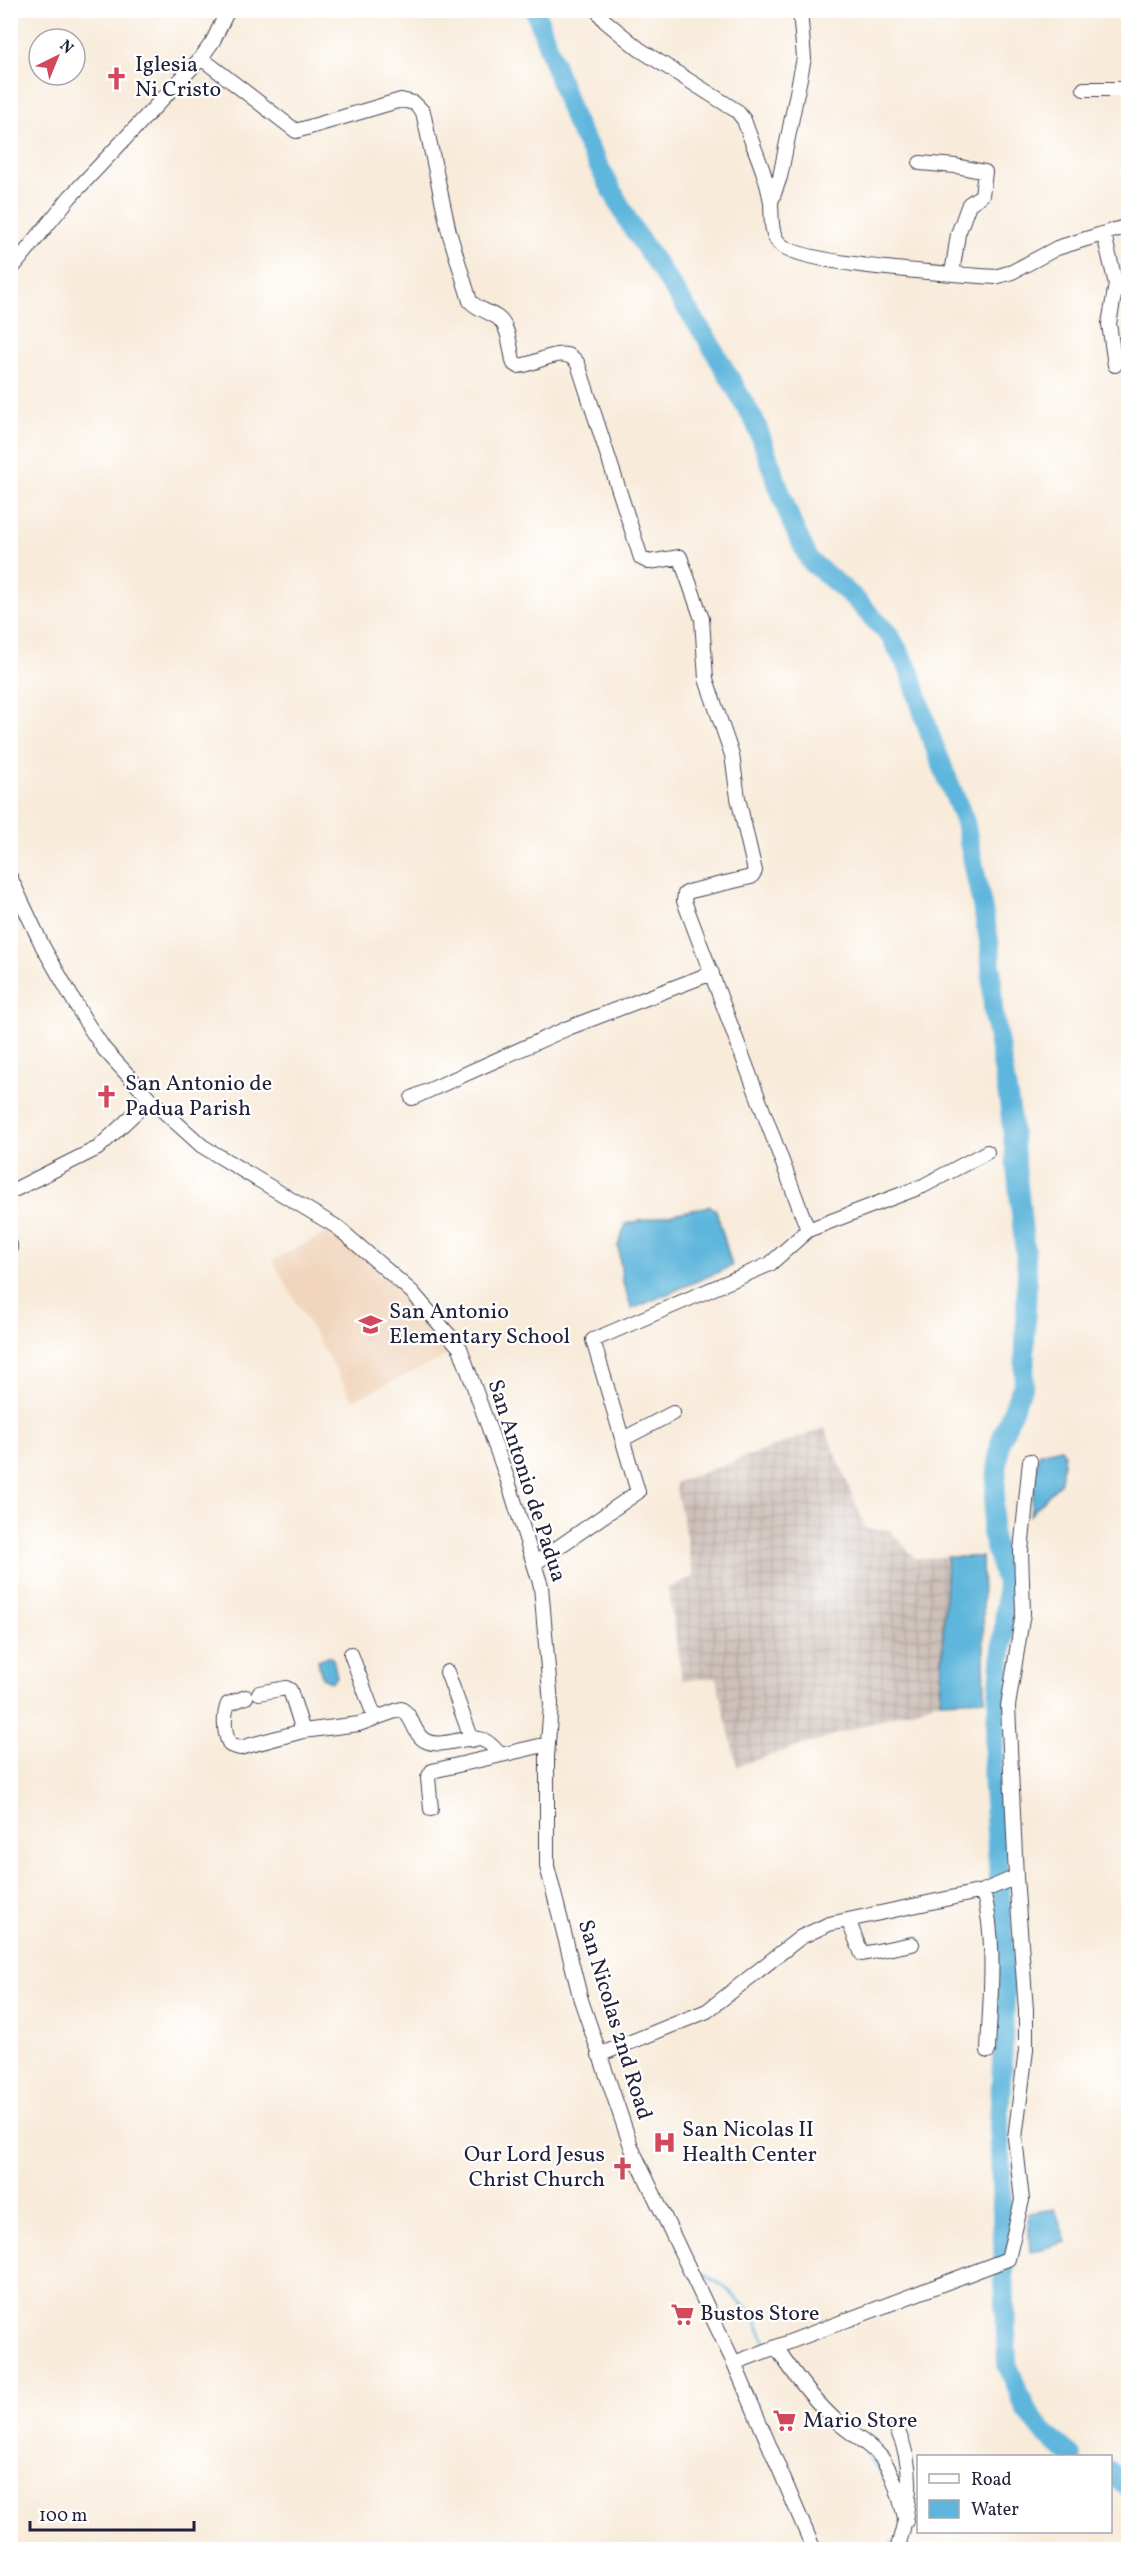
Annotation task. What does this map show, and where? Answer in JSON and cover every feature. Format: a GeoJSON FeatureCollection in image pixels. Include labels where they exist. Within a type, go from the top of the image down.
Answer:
{"type":"FeatureCollection","features":[{"type":"Feature","properties":{"kind":"street"},"geometry":{"type":"LineString","coordinates":[[10,271],[70,196],[201,58],[213,41],[228,10]]}},
{"type":"Feature","properties":{"kind":"street"},"geometry":{"type":"LineString","coordinates":[[597,10],[605,21],[639,49],[737,111],[744,120],[771,202],[773,232],[778,242],[798,254],[844,262],[995,277],[1012,272],[1057,248],[1128,226]]}},
{"type":"Feature","properties":{"kind":"street"},"geometry":{"type":"LineString","coordinates":[[771,202],[780,177],[804,58],[800,10]]}},
{"type":"Feature","properties":{"kind":"street"},"geometry":{"type":"LineString","coordinates":[[201,58],[296,131],[401,100],[414,103],[423,112],[449,232],[470,301],[477,309],[497,317],[503,323],[514,364],[518,366],[562,353],[572,356],[578,364],[641,558],[649,562],[680,557],[702,619],[706,679],[732,755],[738,798],[755,871],[752,877],[691,891],[685,894],[684,901],[808,1230]]}},
{"type":"Feature","properties":{"kind":"street"},"geometry":{"type":"LineString","coordinates":[[1084,89],[1128,89]]}},
{"type":"Feature","properties":{"kind":"street"},"geometry":{"type":"LineString","coordinates":[[920,163],[956,166],[985,172],[982,195],[969,204],[958,234],[952,274]]}},
{"type":"Feature","properties":{"kind":"street"},"geometry":{"type":"LineString","coordinates":[[1104,235],[1116,284],[1109,324],[1115,364]]}},
{"type":"Feature","properties":{"kind":"street","name":"San Antonio de Padua"},"geometry":{"type":"LineString","coordinates":[[10,877],[43,947],[86,1022],[104,1049],[150,1099],[202,1146],[337,1227],[412,1292],[460,1348],[507,1478],[541,1586],[549,1680]]}},
{"type":"Feature","properties":{"kind":"street"},"geometry":{"type":"LineString","coordinates":[[412,1098],[568,1028],[712,973]]}},
{"type":"Feature","properties":{"kind":"street"},"geometry":{"type":"LineString","coordinates":[[10,1192],[98,1148],[150,1099]]}},
{"type":"Feature","properties":{"kind":"street"},"geometry":{"type":"LineString","coordinates":[[534,1564],[638,1492],[593,1340],[770,1264],[808,1230],[923,1186],[987,1152]]}},
{"type":"Feature","properties":{"kind":"street"},"geometry":{"type":"LineString","coordinates":[[622,1439],[673,1413]]}},
{"type":"Feature","properties":{"kind":"street"},"geometry":{"type":"LineString","coordinates":[[734,2363],[1008,2259],[1022,2200],[1015,2138],[1026,2050],[1026,2010],[1013,1878],[1008,1706],[1024,1600],[1021,1586],[1021,1551],[1030,1461]]}},
{"type":"Feature","properties":{"kind":"street"},"geometry":{"type":"LineString","coordinates":[[351,1654],[375,1718]]}},
{"type":"Feature","properties":{"kind":"street"},"geometry":{"type":"LineString","coordinates":[[447,1672],[472,1740]]}},
{"type":"Feature","properties":{"kind":"street","name":"San Nicolas 2nd Road"},"geometry":{"type":"LineString","coordinates":[[549,1680],[551,1704],[548,1744],[548,1866],[581,2000],[632,2149],[734,2363],[814,2550]]}},
{"type":"Feature","properties":{"kind":"street"},"geometry":{"type":"LineString","coordinates":[[303,1731],[290,1690],[286,1688],[252,1695],[228,1704],[225,1710],[226,1737],[230,1745],[240,1748],[303,1731],[359,1724],[401,1709],[408,1713],[417,1733],[424,1740],[435,1744],[479,1738],[488,1742],[501,1755]]}},
{"type":"Feature","properties":{"kind":"street"},"geometry":{"type":"LineString","coordinates":[[431,1809],[428,1778],[432,1771],[548,1744]]}},
{"type":"Feature","properties":{"kind":"street"},"geometry":{"type":"LineString","coordinates":[[600,2055],[707,2011],[801,1937],[829,1924],[988,1888],[1013,1878]]}},
{"type":"Feature","properties":{"kind":"street"},"geometry":{"type":"LineString","coordinates":[[988,1888],[992,1957],[988,2051]]}},
{"type":"Feature","properties":{"kind":"street"},"geometry":{"type":"LineString","coordinates":[[848,1920],[862,1954],[912,1944]]}},
{"type":"Feature","properties":{"kind":"street"},"geometry":{"type":"LineString","coordinates":[[771,2349],[817,2402],[880,2457],[894,2482],[906,2522]]}},
{"type":"Feature","properties":{"kind":"street"},"geometry":{"type":"LineString","coordinates":[[897,2429],[904,2445],[910,2485],[906,2522],[897,2550]]}},
{"type":"Feature","properties":{"kind":"shaded area","name":"San Antonio Elementary School"},"geometry":{"type":"Polygon","coordinates":[[[333,1230],[409,1298],[455,1352],[353,1400],[272,1260],[333,1230]]]}},
{"type":"Feature","properties":{"kind":"shaded area"},"geometry":{"type":"Polygon","coordinates":[[[825,1428],[866,1529],[890,1530],[915,1558],[947,1557],[940,1701],[737,1766],[716,1678],[682,1680],[668,1588],[694,1577],[675,1483],[825,1428]]]}},
{"type":"Feature","properties":{"kind":"water"},"geometry":{"type":"Polygon","coordinates":[[[710,1206],[716,1210],[732,1266],[632,1309],[623,1283],[618,1246],[626,1224],[710,1206]]]}},
{"type":"Feature","properties":{"kind":"water"},"geometry":{"type":"Polygon","coordinates":[[[1061,1448],[1064,1453],[1061,1482],[1030,1515],[1039,1453],[1061,1448]]]}},
{"type":"Feature","properties":{"kind":"water"},"geometry":{"type":"Polygon","coordinates":[[[947,1557],[982,1557],[985,1699],[940,1701],[947,1557]]]}},
{"type":"Feature","properties":{"kind":"water"},"geometry":{"type":"Polygon","coordinates":[[[328,1656],[333,1659],[337,1677],[331,1682],[322,1678],[318,1660],[328,1656]]]}},
{"type":"Feature","properties":{"kind":"water"},"geometry":{"type":"Polygon","coordinates":[[[1055,2209],[1066,2242],[1030,2252],[1028,2213],[1055,2209]]]}},
{"type":"Feature","properties":{"kind":"waterway"},"geometry":{"type":"LineString","coordinates":[[535,10],[574,120],[631,226],[706,337],[756,424],[792,524],[810,561],[852,596],[890,636],[910,672],[931,738],[965,822],[990,945],[993,1009],[1010,1109],[1027,1271],[1024,1382],[1000,1442],[991,1533],[1007,1586],[992,1774],[1006,1982],[999,2123],[1007,2364],[1026,2410],[1045,2434],[1071,2455]]}},
{"type":"Feature","properties":{"kind":"waterway"},"geometry":{"type":"LineString","coordinates":[[705,2274],[726,2288],[754,2316],[767,2346]]}},
{"type":"Feature","properties":{"kind":"waterway"},"geometry":{"type":"LineString","coordinates":[[865,2451],[886,2479]]}},
{"type":"Feature","properties":{"kind":"waterway"},"geometry":{"type":"LineString","coordinates":[[1112,2473],[1128,2488]]}},
{"type":"Feature","properties":{"kind":"waterway"},"geometry":{"type":"LineString","coordinates":[[889,2550],[893,2542]]}},
{"type":"Feature","properties":{"kind":"place","name":"Iglesia Ni Cristo"},"geometry":{"type":"Point","coordinates":[117,78]}},
{"type":"Feature","properties":{"kind":"place","name":"San Antonio de Padua Parish"},"geometry":{"type":"Point","coordinates":[107,1097]}},
{"type":"Feature","properties":{"kind":"place","name":"San Antonio Elementary School"},"geometry":{"type":"Point","coordinates":[371,1325]}},
{"type":"Feature","properties":{"kind":"place","name":"San Nicolas II Health Center"},"geometry":{"type":"Point","coordinates":[664,2143]}},
{"type":"Feature","properties":{"kind":"place","name":"Our Lord Jesus Christ Church"},"geometry":{"type":"Point","coordinates":[623,2168]}},
{"type":"Feature","properties":{"kind":"place","name":"Bustos Store"},"geometry":{"type":"Point","coordinates":[682,2314]}},
{"type":"Feature","properties":{"kind":"place","name":"Mario Store"},"geometry":{"type":"Point","coordinates":[785,2421]}}]}
